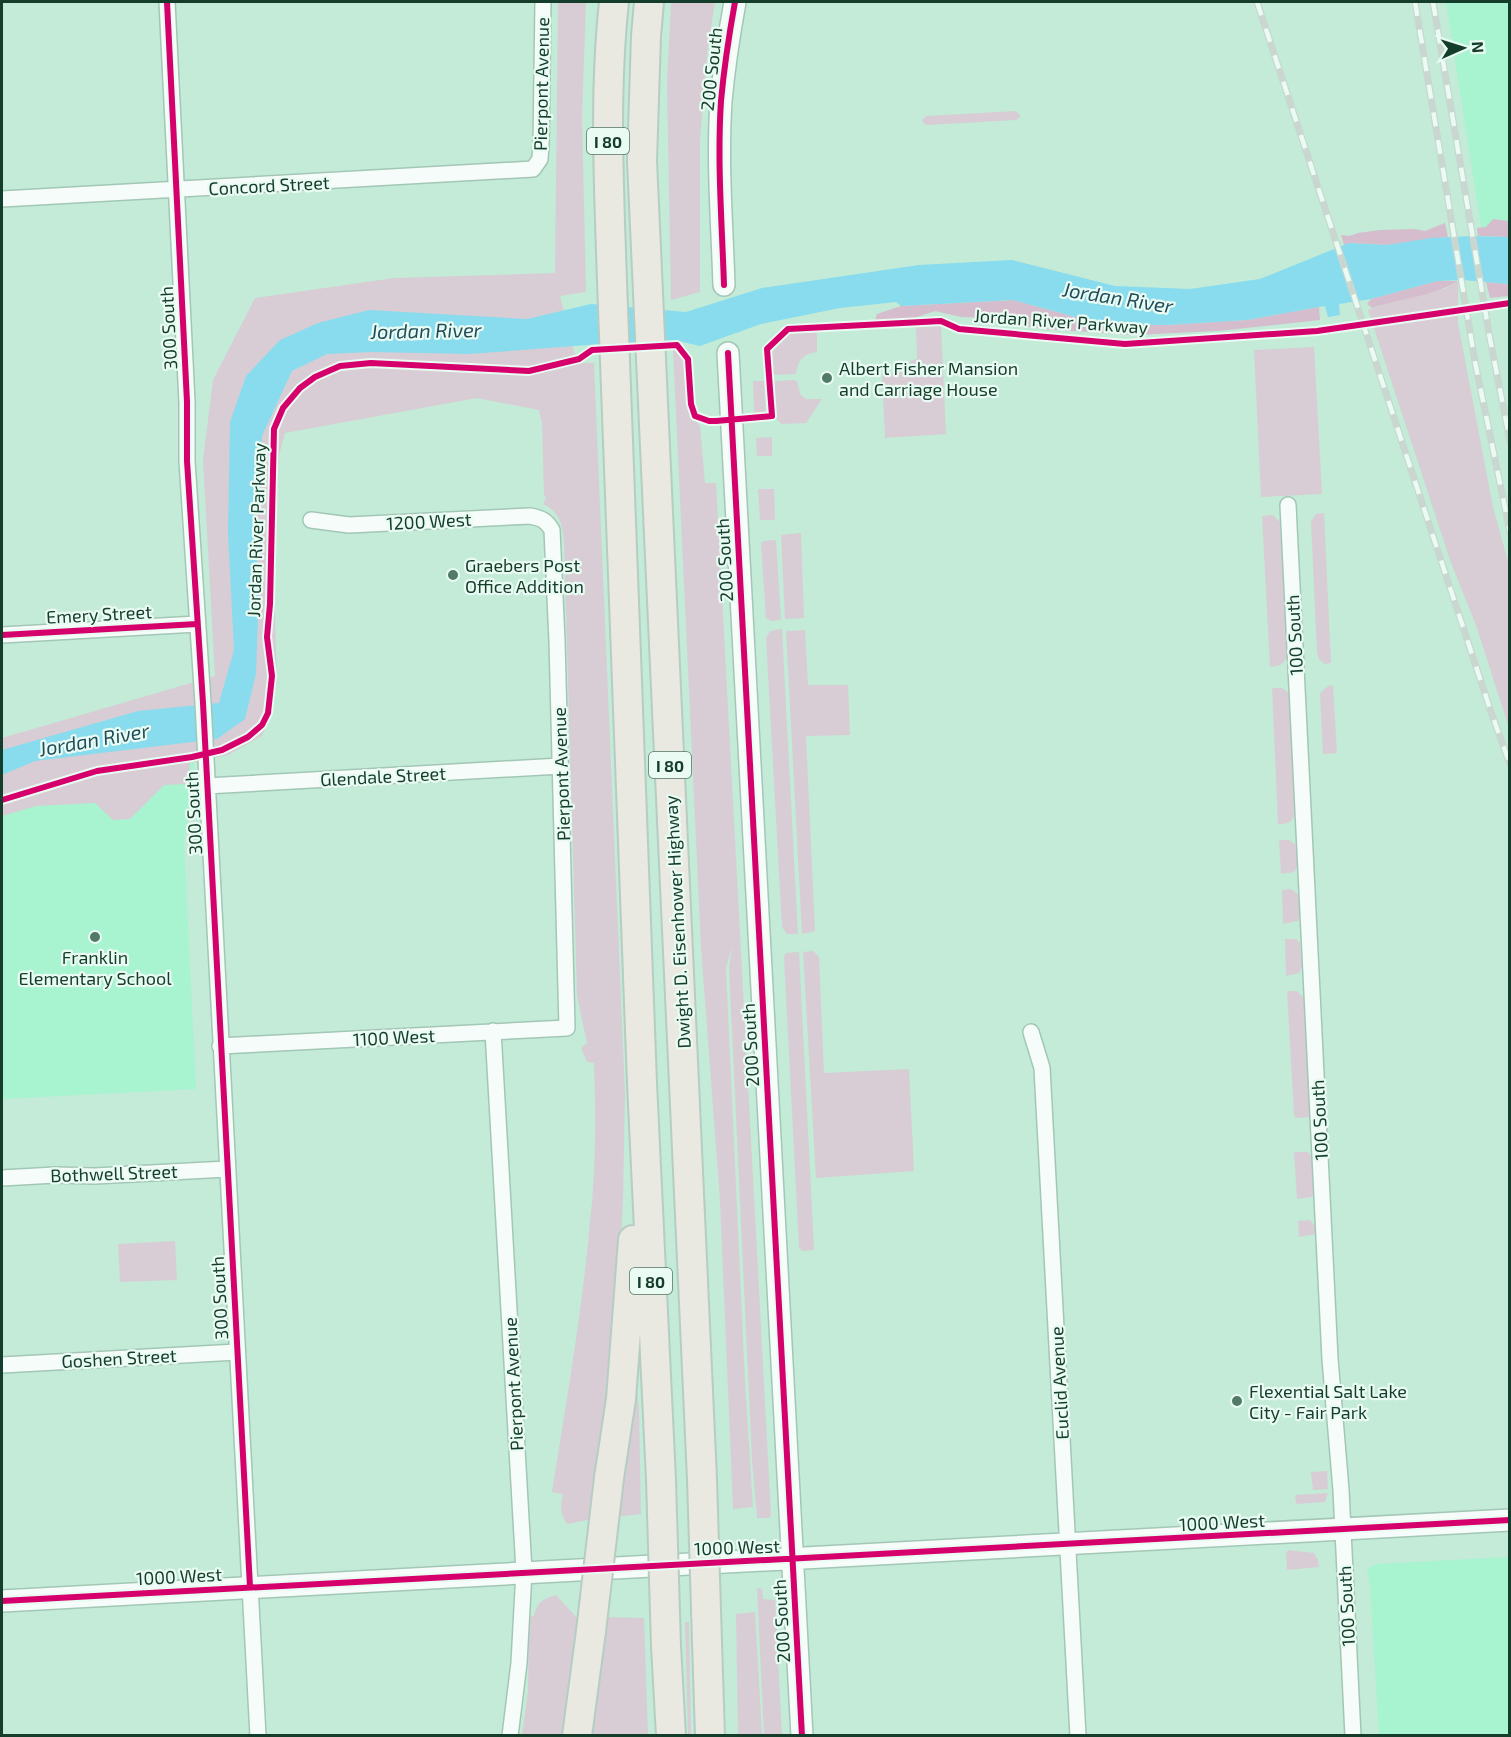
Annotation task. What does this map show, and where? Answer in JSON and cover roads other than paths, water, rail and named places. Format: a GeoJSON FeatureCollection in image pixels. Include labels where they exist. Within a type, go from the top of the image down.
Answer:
{"type":"FeatureCollection","features":[{"type":"Feature","properties":{"kind":"highway","name":"I 80"},"geometry":{"type":"LineString","coordinates":[[614,2],[611,30],[608,161],[642,1083],[671,1736]]}},
{"type":"Feature","properties":{"kind":"highway","name":"Dwight D. Eisenhower Highway"},"geometry":{"type":"LineString","coordinates":[[649,2],[642,161],[702,1479],[710,1733]]}},
{"type":"Feature","properties":{"kind":"highway"},"geometry":{"type":"LineString","coordinates":[[577,1736],[621,1399],[630,1296],[642,1083]]}},
{"type":"Feature","properties":{"kind":"street","name":"300 South"},"geometry":{"type":"LineString","coordinates":[[167,2],[187,402],[187,461],[258,1736]]}},
{"type":"Feature","properties":{"kind":"street","name":"Pierpont Avenue"},"geometry":{"type":"LineString","coordinates":[[536,167],[542,145],[543,2]]}},
{"type":"Feature","properties":{"kind":"street","name":"200 South"},"geometry":{"type":"LineString","coordinates":[[724,285],[720,162],[721,103],[728,39],[735,2]]}},
{"type":"Feature","properties":{"kind":"street","name":"Concord Street"},"geometry":{"type":"LineString","coordinates":[[2,199],[520,171],[536,167]]}},
{"type":"Feature","properties":{"kind":"street","name":"200 South"},"geometry":{"type":"LineString","coordinates":[[728,353],[802,1736]]}},
{"type":"Feature","properties":{"kind":"street","name":"100 South"},"geometry":{"type":"LineString","coordinates":[[1288,505],[1330,1359],[1353,1736]]}},
{"type":"Feature","properties":{"kind":"street","name":"1200 West"},"geometry":{"type":"LineString","coordinates":[[311,520],[349,525],[530,516],[540,517],[547,522]]}},
{"type":"Feature","properties":{"kind":"street","name":"Pierpont Avenue"},"geometry":{"type":"LineString","coordinates":[[547,522],[552,530],[554,542],[567,1028]]}},
{"type":"Feature","properties":{"kind":"street","name":"Emery Street"},"geometry":{"type":"LineString","coordinates":[[2,635],[197,624]]}},
{"type":"Feature","properties":{"kind":"street","name":"Glendale Street"},"geometry":{"type":"LineString","coordinates":[[206,786],[561,766]]}},
{"type":"Feature","properties":{"kind":"street","name":"1100 West"},"geometry":{"type":"LineString","coordinates":[[220,1046],[567,1028]]}},
{"type":"Feature","properties":{"kind":"street","name":"Pierpont Avenue"},"geometry":{"type":"LineString","coordinates":[[494,1032],[524,1571],[519,1663],[510,1736]]}},
{"type":"Feature","properties":{"kind":"street","name":"Euclid Avenue"},"geometry":{"type":"LineString","coordinates":[[1031,1032],[1042,1068],[1078,1736]]}},
{"type":"Feature","properties":{"kind":"street","name":"Bothwell Street"},"geometry":{"type":"LineString","coordinates":[[2,1178],[227,1169]]}},
{"type":"Feature","properties":{"kind":"street","name":"Goshen Street"},"geometry":{"type":"LineString","coordinates":[[2,1365],[237,1352]]}},
{"type":"Feature","properties":{"kind":"street","name":"1000 West"},"geometry":{"type":"LineString","coordinates":[[2,1601],[524,1571],[792,1560],[1342,1531],[1509,1520]]}},
{"type":"Feature","properties":{"kind":"water","name":"Jordan River"},"geometry":{"type":"Polygon","coordinates":[[[1509,237],[1509,284],[1463,280],[1437,281],[1371,299],[1339,304],[1340,315],[1328,317],[1325,306],[1247,320],[1167,325],[1101,324],[1013,300],[901,306],[896,302],[840,308],[761,324],[700,346],[679,341],[601,344],[469,354],[371,352],[327,354],[292,371],[262,436],[254,517],[259,589],[256,674],[245,719],[217,739],[35,761],[2,775],[2,750],[138,711],[219,703],[234,650],[228,533],[230,422],[246,376],[280,340],[318,323],[369,310],[527,319],[591,304],[686,312],[762,288],[919,265],[1012,260],[1115,286],[1190,289],[1260,279],[1349,243],[1387,245],[1431,238],[1509,237]]]}},
{"type":"Feature","properties":{"kind":"railway"},"geometry":{"type":"LineString","coordinates":[[1257,2],[1510,764]]}},
{"type":"Feature","properties":{"kind":"railway"},"geometry":{"type":"LineString","coordinates":[[1415,2],[1475,362],[1510,532]]}},
{"type":"Feature","properties":{"kind":"railway"},"geometry":{"type":"LineString","coordinates":[[1433,2],[1490,339],[1510,441]]}},
{"type":"Feature","properties":{"kind":"place","name":"Albert Fisher Mansion and Carriage House"},"geometry":{"type":"Point","coordinates":[827,378]}},
{"type":"Feature","properties":{"kind":"place","name":"Graebers Post Office Addition"},"geometry":{"type":"Point","coordinates":[453,575]}},
{"type":"Feature","properties":{"kind":"place","name":"Franklin Elementary School"},"geometry":{"type":"Point","coordinates":[95,937]}},
{"type":"Feature","properties":{"kind":"place","name":"Flexential Salt Lake City - Fair Park"},"geometry":{"type":"Point","coordinates":[1237,1401]}}]}
